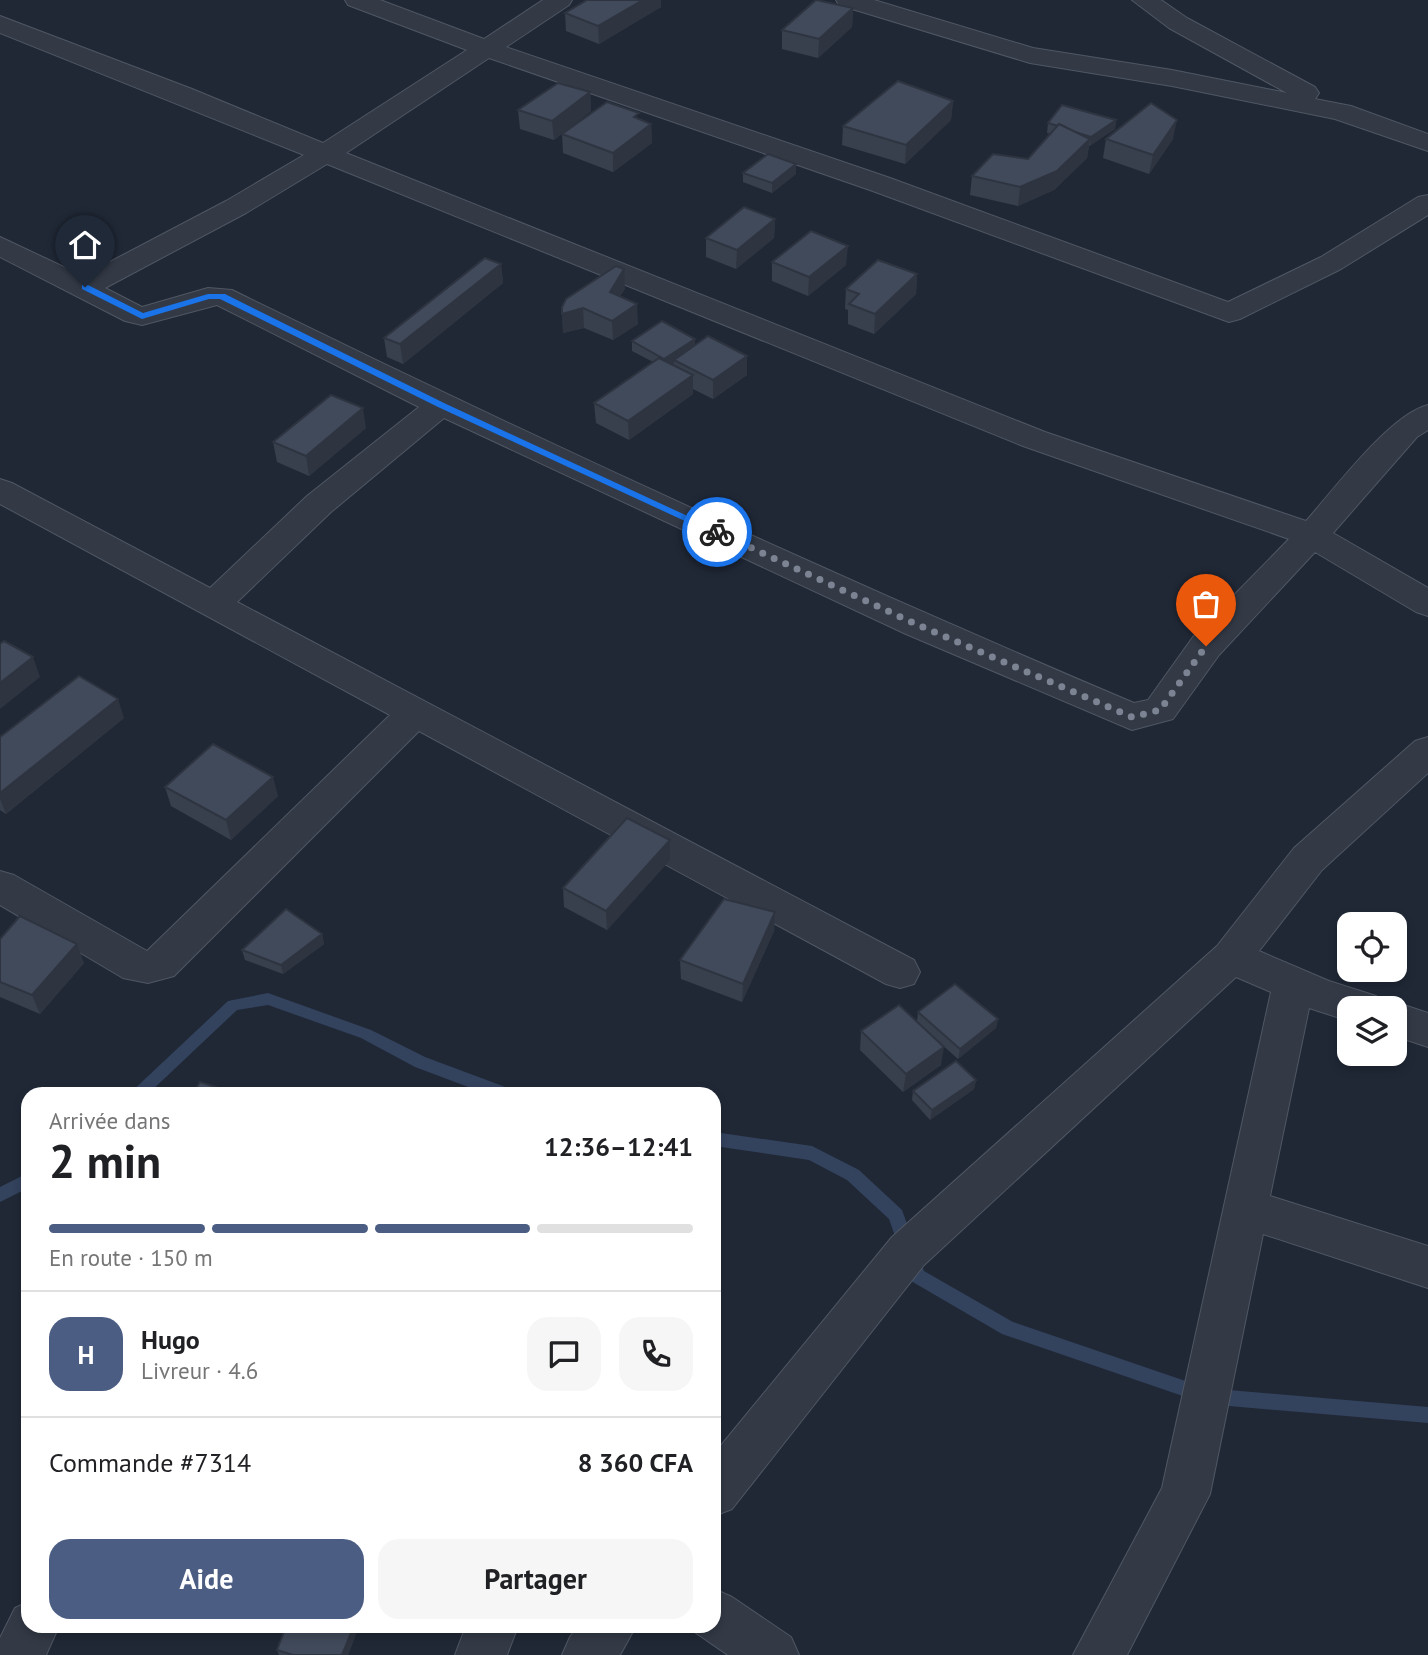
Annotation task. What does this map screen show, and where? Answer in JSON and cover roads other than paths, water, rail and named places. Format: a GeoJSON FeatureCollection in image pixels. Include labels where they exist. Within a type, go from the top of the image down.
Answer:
{"type":"FeatureCollection","features":[{"type":"Feature","properties":{"kind":"street"},"geometry":{"type":"LineString","coordinates":[[358,0],[488,49],[880,184],[1228,313],[1331,263],[1428,203]]}},
{"type":"Feature","properties":{"kind":"street"},"geometry":{"type":"LineString","coordinates":[[85,287],[236,207],[327,153],[560,0]]}},
{"type":"Feature","properties":{"kind":"street"},"geometry":{"type":"LineString","coordinates":[[848,0],[1030,55],[1172,78],[1342,112]]}},
{"type":"Feature","properties":{"kind":"street"},"geometry":{"type":"LineString","coordinates":[[1144,0],[1178,23],[1342,112],[1428,144]]}},
{"type":"Feature","properties":{"kind":"street"},"geometry":{"type":"LineString","coordinates":[[0,24],[1034,439],[1312,535],[1428,604]]}},
{"type":"Feature","properties":{"kind":"street"},"geometry":{"type":"LineString","coordinates":[[0,246],[142,316],[208,297],[222,296],[441,405],[918,625],[1132,717],[1160,710],[1206,646],[1312,535],[1406,430],[1428,415]]}},
{"type":"Feature","properties":{"kind":"street"},"geometry":{"type":"LineString","coordinates":[[215,603],[319,504],[441,405]]}},
{"type":"Feature","properties":{"kind":"street"},"geometry":{"type":"LineString","coordinates":[[0,490],[900,972]]}},
{"type":"Feature","properties":{"kind":"street"},"geometry":{"type":"LineString","coordinates":[[0,886],[137,966],[160,964],[415,712]]}},
{"type":"Feature","properties":{"kind":"street"},"geometry":{"type":"LineString","coordinates":[[721,1483],[908,1251],[1231,957],[1308,859],[1428,751]]}},
{"type":"Feature","properties":{"kind":"street"},"geometry":{"type":"LineString","coordinates":[[1231,957],[1337,1000]]}},
{"type":"Feature","properties":{"kind":"street"},"geometry":{"type":"LineString","coordinates":[[1099,1655],[1185,1494],[1293,984]]}},
{"type":"Feature","properties":{"kind":"street"},"geometry":{"type":"LineString","coordinates":[[1407,1023],[1428,1030]]}},
{"type":"Feature","properties":{"kind":"street"},"geometry":{"type":"LineString","coordinates":[[1245,1208],[1428,1267]]}},
{"type":"Feature","properties":{"kind":"street"},"geometry":{"type":"LineString","coordinates":[[721,1620],[773,1655]]}},
{"type":"Feature","properties":{"kind":"street"},"geometry":{"type":"LineString","coordinates":[[19,1655],[30,1633]]}},
{"type":"Feature","properties":{"kind":"street"},"geometry":{"type":"LineString","coordinates":[[481,1655],[489,1633]]}},
{"type":"Feature","properties":{"kind":"street"},"geometry":{"type":"LineString","coordinates":[[588,1655],[605,1633]]}},
{"type":"Feature","properties":{"kind":"waterway"},"geometry":{"type":"LineString","coordinates":[[145,1087],[233,1005],[268,999],[366,1034],[420,1062],[486,1087]]}},
{"type":"Feature","properties":{"kind":"waterway"},"geometry":{"type":"LineString","coordinates":[[721,1140],[812,1153],[853,1175],[896,1215],[917,1276],[1008,1328],[1206,1396],[1428,1415]]}},
{"type":"Feature","properties":{"kind":"waterway"},"geometry":{"type":"LineString","coordinates":[[0,1195],[21,1184]]}}]}
